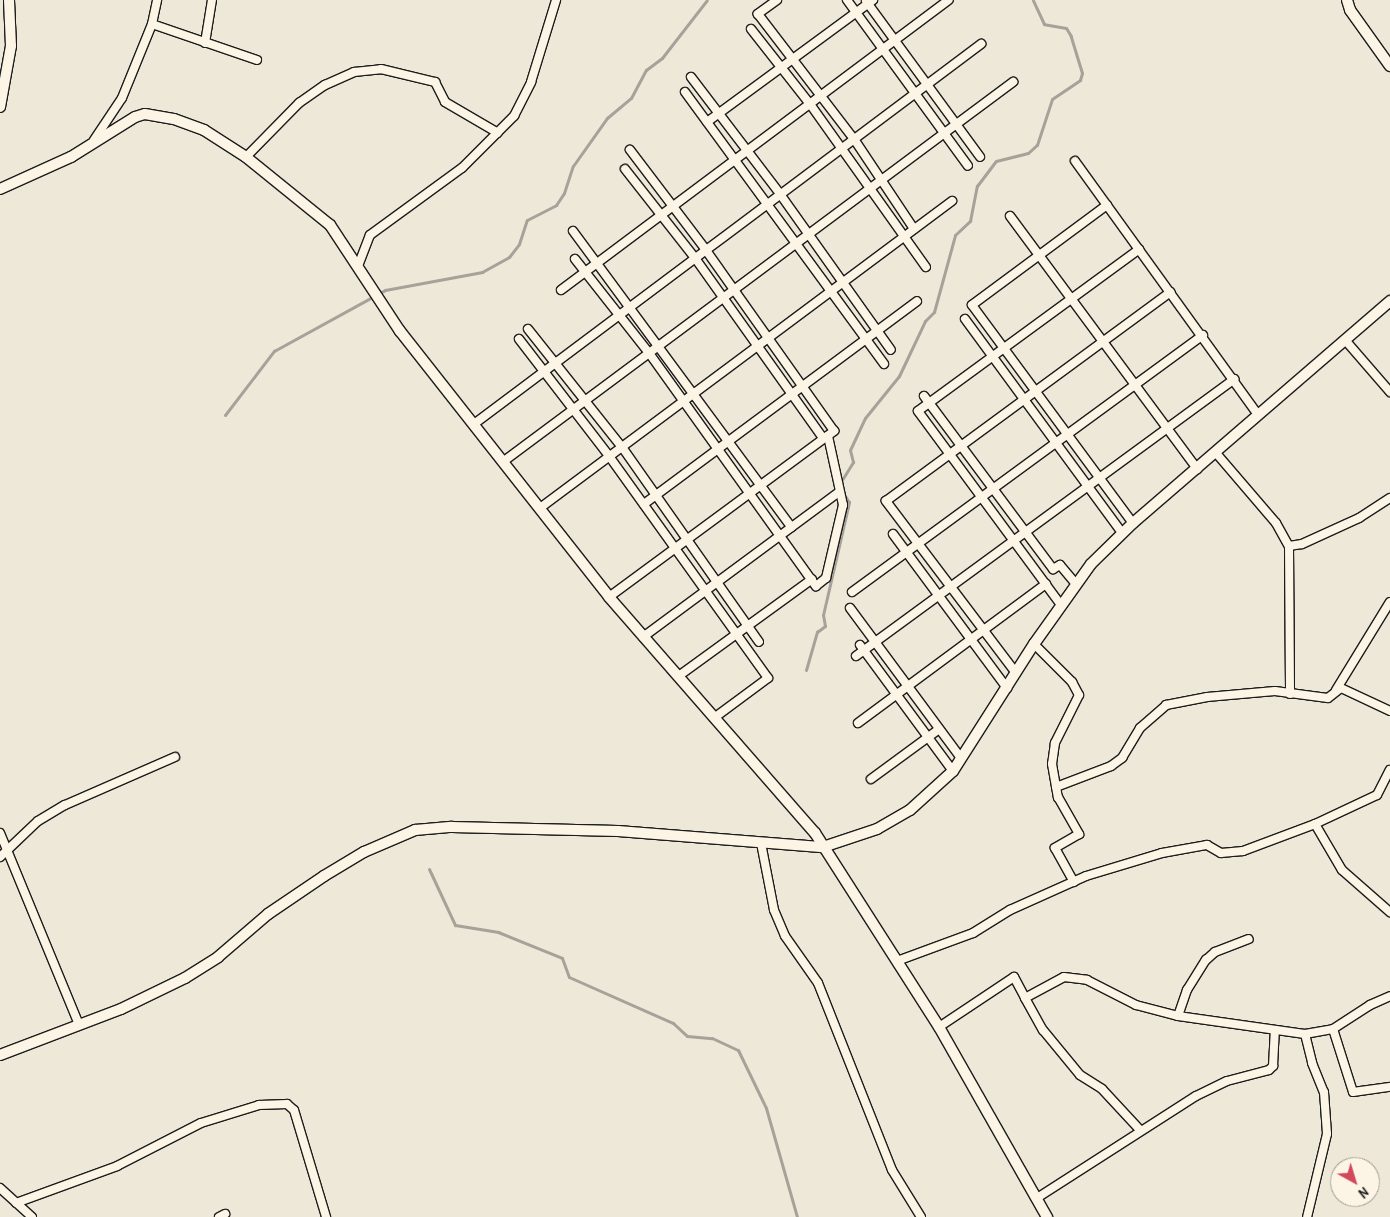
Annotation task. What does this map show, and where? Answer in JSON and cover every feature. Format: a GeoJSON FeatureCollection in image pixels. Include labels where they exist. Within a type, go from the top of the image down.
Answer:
{"type":"FeatureCollection","features":[{"type":"Feature","properties":{"kind":"street"},"geometry":{"type":"LineString","coordinates":[[0,107],[7,85],[11,46],[9,0]]}},
{"type":"Feature","properties":{"kind":"street"},"geometry":{"type":"LineString","coordinates":[[89,146],[122,98],[152,24],[157,0]]}},
{"type":"Feature","properties":{"kind":"street"},"geometry":{"type":"LineString","coordinates":[[204,42],[212,0]]}},
{"type":"Feature","properties":{"kind":"street"},"geometry":{"type":"LineString","coordinates":[[358,266],[370,235],[462,168],[514,116],[531,82],[556,0]]}},
{"type":"Feature","properties":{"kind":"street"},"geometry":{"type":"LineString","coordinates":[[777,0],[758,14],[854,139],[914,229]]}},
{"type":"Feature","properties":{"kind":"street"},"geometry":{"type":"LineString","coordinates":[[847,0],[968,166]]}},
{"type":"Feature","properties":{"kind":"street"},"geometry":{"type":"LineString","coordinates":[[561,290],[949,0]]}},
{"type":"Feature","properties":{"kind":"street"},"geometry":{"type":"LineString","coordinates":[[1347,0],[1350,10],[1390,66]]}},
{"type":"Feature","properties":{"kind":"street"},"geometry":{"type":"LineString","coordinates":[[707,122],[869,1],[980,157]]}},
{"type":"Feature","properties":{"kind":"street"},"geometry":{"type":"LineString","coordinates":[[152,24],[257,60]]}},
{"type":"Feature","properties":{"kind":"street"},"geometry":{"type":"LineString","coordinates":[[751,29],[810,104],[926,266]]}},
{"type":"Feature","properties":{"kind":"street"},"geometry":{"type":"LineString","coordinates":[[474,424],[981,44]]}},
{"type":"Feature","properties":{"kind":"street"},"geometry":{"type":"LineString","coordinates":[[246,157],[299,103],[325,85],[354,72],[381,69],[435,82],[445,102],[498,133]]}},
{"type":"Feature","properties":{"kind":"street"},"geometry":{"type":"LineString","coordinates":[[690,77],[780,194],[891,350]]}},
{"type":"Feature","properties":{"kind":"street"},"geometry":{"type":"LineString","coordinates":[[504,461],[1013,82]]}},
{"type":"Feature","properties":{"kind":"street"},"geometry":{"type":"LineString","coordinates":[[685,92],[884,364]]}},
{"type":"Feature","properties":{"kind":"street"},"geometry":{"type":"LineString","coordinates":[[0,189],[89,146],[135,117],[145,114],[174,119],[204,130],[246,157],[330,225],[400,331],[609,597],[680,676],[824,847],[939,1027],[1047,1217]]}},
{"type":"Feature","properties":{"kind":"street"},"geometry":{"type":"LineString","coordinates":[[609,597],[834,431],[706,250],[630,150]]}},
{"type":"Feature","properties":{"kind":"street"},"geometry":{"type":"LineString","coordinates":[[1075,161],[1203,335],[1258,416]]}},
{"type":"Feature","properties":{"kind":"street"},"geometry":{"type":"LineString","coordinates":[[576,259],[649,353],[816,586],[826,578],[843,506],[825,436],[792,394],[695,258],[625,169]]}},
{"type":"Feature","properties":{"kind":"street"},"geometry":{"type":"LineString","coordinates":[[540,508],[952,201]]}},
{"type":"Feature","properties":{"kind":"street"},"geometry":{"type":"LineString","coordinates":[[1108,205],[972,305],[1133,523]]}},
{"type":"Feature","properties":{"kind":"street"},"geometry":{"type":"LineString","coordinates":[[1010,216],[1198,469]]}},
{"type":"Feature","properties":{"kind":"street"},"geometry":{"type":"LineString","coordinates":[[573,231],[631,306],[791,527]]}},
{"type":"Feature","properties":{"kind":"street"},"geometry":{"type":"LineString","coordinates":[[1061,605],[918,411],[1139,249]]}},
{"type":"Feature","properties":{"kind":"street"},"geometry":{"type":"LineString","coordinates":[[1016,673],[886,501],[1171,292]]}},
{"type":"Feature","properties":{"kind":"street"},"geometry":{"type":"LineString","coordinates":[[644,504],[917,301]]}},
{"type":"Feature","properties":{"kind":"street"},"geometry":{"type":"LineString","coordinates":[[0,1055],[79,1025],[185,978],[218,957],[268,914],[324,876],[364,852],[415,830],[452,827],[618,830],[824,847],[877,829],[910,810],[953,771],[1061,605],[1076,584],[1122,533],[1390,301]]}},
{"type":"Feature","properties":{"kind":"street"},"geometry":{"type":"LineString","coordinates":[[965,319],[1122,533]]}},
{"type":"Feature","properties":{"kind":"street"},"geometry":{"type":"LineString","coordinates":[[528,329],[622,447],[759,642]]}},
{"type":"Feature","properties":{"kind":"street"},"geometry":{"type":"LineString","coordinates":[[852,592],[1203,335]]}},
{"type":"Feature","properties":{"kind":"street"},"geometry":{"type":"LineString","coordinates":[[519,339],[610,456],[768,678],[714,718]]}},
{"type":"Feature","properties":{"kind":"street"},"geometry":{"type":"LineString","coordinates":[[1345,340],[1390,392]]}},
{"type":"Feature","properties":{"kind":"street"},"geometry":{"type":"LineString","coordinates":[[856,656],[862,648],[875,642],[939,596],[1234,379]]}},
{"type":"Feature","properties":{"kind":"street"},"geometry":{"type":"LineString","coordinates":[[924,396],[1053,569],[1060,565],[1076,584]]}},
{"type":"Feature","properties":{"kind":"street"},"geometry":{"type":"LineString","coordinates":[[1216,453],[1276,523],[1289,546],[1290,694]]}},
{"type":"Feature","properties":{"kind":"street"},"geometry":{"type":"LineString","coordinates":[[643,637],[839,492]]}},
{"type":"Feature","properties":{"kind":"street"},"geometry":{"type":"LineString","coordinates":[[1289,546],[1302,544],[1359,518],[1389,501]]}},
{"type":"Feature","properties":{"kind":"street"},"geometry":{"type":"LineString","coordinates":[[893,534],[1007,688]]}},
{"type":"Feature","properties":{"kind":"street"},"geometry":{"type":"LineString","coordinates":[[680,676],[812,580]]}},
{"type":"Feature","properties":{"kind":"street"},"geometry":{"type":"LineString","coordinates":[[858,723],[1046,584]]}},
{"type":"Feature","properties":{"kind":"street"},"geometry":{"type":"LineString","coordinates":[[1056,787],[1111,766],[1122,758],[1140,728],[1166,705],[1207,697],[1275,691],[1328,698],[1336,690],[1390,602]]}},
{"type":"Feature","properties":{"kind":"street"},"geometry":{"type":"LineString","coordinates":[[850,608],[961,758]]}},
{"type":"Feature","properties":{"kind":"street"},"geometry":{"type":"LineString","coordinates":[[1034,644],[1072,682],[1079,695],[1055,743],[1052,764],[1056,787],[1069,822],[1079,834],[1055,848],[1074,882]]}},
{"type":"Feature","properties":{"kind":"street"},"geometry":{"type":"LineString","coordinates":[[862,648],[953,771]]}},
{"type":"Feature","properties":{"kind":"street"},"geometry":{"type":"LineString","coordinates":[[1336,690],[1341,688],[1390,711]]}},
{"type":"Feature","properties":{"kind":"street"},"geometry":{"type":"LineString","coordinates":[[871,779],[939,729]]}},
{"type":"Feature","properties":{"kind":"street"},"geometry":{"type":"LineString","coordinates":[[0,857],[38,821],[65,805],[175,757]]}},
{"type":"Feature","properties":{"kind":"street"},"geometry":{"type":"LineString","coordinates":[[897,961],[973,933],[1010,910],[1074,882],[1162,853],[1207,845],[1221,853],[1243,851],[1315,824],[1378,795],[1390,770]]}},
{"type":"Feature","properties":{"kind":"street"},"geometry":{"type":"LineString","coordinates":[[1315,824],[1342,870],[1390,912]]}},
{"type":"Feature","properties":{"kind":"street"},"geometry":{"type":"LineString","coordinates":[[0,833],[79,1025]]}},
{"type":"Feature","properties":{"kind":"street"},"geometry":{"type":"LineString","coordinates":[[761,842],[774,910],[785,936],[818,983],[892,1170],[921,1217]]}},
{"type":"Feature","properties":{"kind":"street"},"geometry":{"type":"LineString","coordinates":[[1178,1016],[1187,990],[1206,960],[1215,952],[1249,939]]}},
{"type":"Feature","properties":{"kind":"street"},"geometry":{"type":"LineString","coordinates":[[939,1027],[1014,977],[1043,1030],[1080,1075],[1102,1089],[1140,1130]]}},
{"type":"Feature","properties":{"kind":"street"},"geometry":{"type":"LineString","coordinates":[[1025,998],[1064,977],[1087,980],[1136,1005],[1178,1016],[1305,1034],[1333,1029],[1370,1005],[1390,996]]}},
{"type":"Feature","properties":{"kind":"street"},"geometry":{"type":"LineString","coordinates":[[1333,1029],[1353,1092],[1390,1087]]}},
{"type":"Feature","properties":{"kind":"street"},"geometry":{"type":"LineString","coordinates":[[1037,1198],[1081,1172],[1140,1130],[1196,1096],[1228,1081],[1269,1070],[1273,1066],[1275,1030]]}},
{"type":"Feature","properties":{"kind":"street"},"geometry":{"type":"LineString","coordinates":[[1305,1034],[1312,1063],[1324,1092],[1327,1134],[1308,1217]]}},
{"type":"Feature","properties":{"kind":"street"},"geometry":{"type":"LineString","coordinates":[[16,1203],[117,1166],[201,1123],[259,1105],[287,1104],[294,1110],[326,1217]]}},
{"type":"Feature","properties":{"kind":"street"},"geometry":{"type":"LineString","coordinates":[[0,1188],[32,1217]]}},
{"type":"Feature","properties":{"kind":"waterway"},"geometry":{"type":"LineString","coordinates":[[225,415],[274,351],[385,290],[482,272],[509,257],[519,244],[527,220],[556,205],[564,193],[573,166],[607,118],[631,98],[646,70],[662,58],[707,0]]}},
{"type":"Feature","properties":{"kind":"waterway"},"geometry":{"type":"LineString","coordinates":[[840,483],[853,462],[850,450],[865,418],[899,376],[925,321],[934,312],[955,235],[970,221],[977,186],[996,161],[1028,153],[1037,145],[1052,99],[1080,80],[1082,73],[1071,36],[1066,28],[1044,24],[1033,0]]}},
{"type":"Feature","properties":{"kind":"waterway"},"geometry":{"type":"LineString","coordinates":[[806,670],[817,632],[825,626],[823,615],[849,502],[843,493]]}},
{"type":"Feature","properties":{"kind":"waterway"},"geometry":{"type":"LineString","coordinates":[[429,869],[455,925],[498,932],[562,958],[569,977],[673,1023],[687,1036],[712,1038],[738,1050],[766,1108],[797,1217]]}}]}
